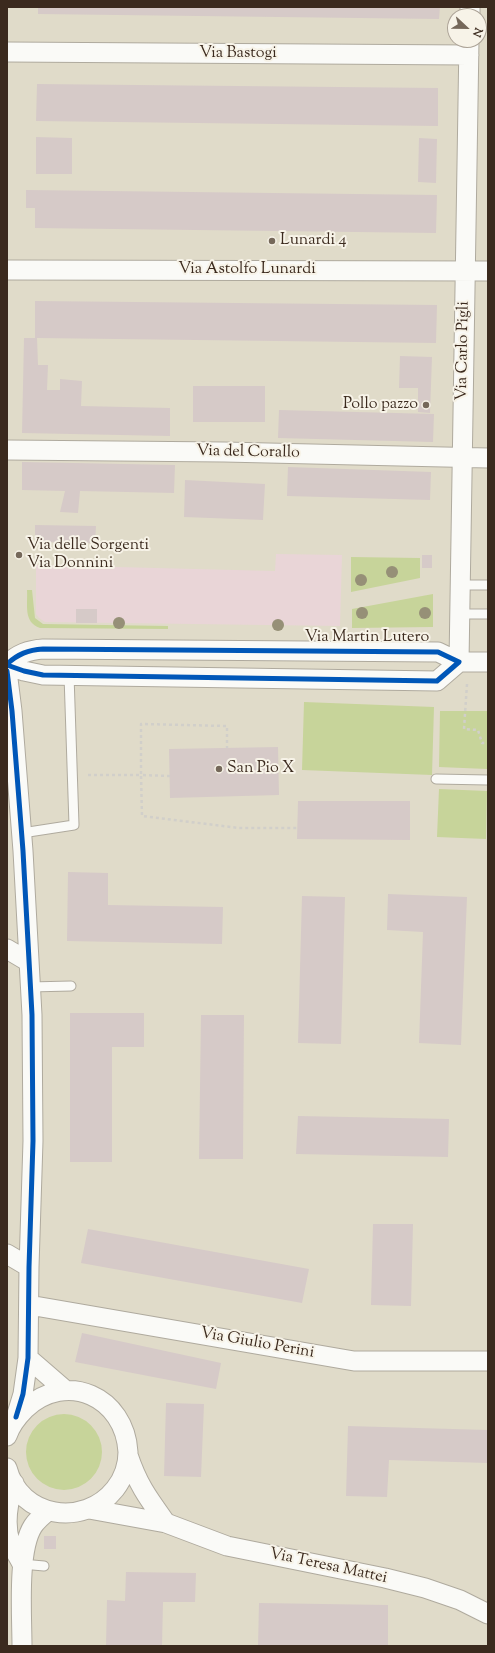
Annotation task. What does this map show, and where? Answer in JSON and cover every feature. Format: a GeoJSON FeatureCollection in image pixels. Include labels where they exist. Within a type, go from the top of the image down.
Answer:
{"type":"FeatureCollection","features":[{"type":"Feature","properties":{"kind":"street","name":"Via Bastogi"},"geometry":{"type":"LineString","coordinates":[[7,52],[469,48]]}},
{"type":"Feature","properties":{"kind":"street","name":"Via Carlo Pigli"},"geometry":{"type":"LineString","coordinates":[[464,662],[460,614],[469,48]]}},
{"type":"Feature","properties":{"kind":"street","name":"Via Astolfo Lunardi"},"geometry":{"type":"LineString","coordinates":[[7,270],[488,271]]}},
{"type":"Feature","properties":{"kind":"street","name":"Via del Corallo"},"geometry":{"type":"LineString","coordinates":[[7,450],[224,452],[488,458]]}},
{"type":"Feature","properties":{"kind":"street","name":"Via Martin Lutero"},"geometry":{"type":"LineString","coordinates":[[464,662],[437,680],[69,676],[35,674],[7,664],[15,657],[25,652],[43,649],[438,652],[464,662],[488,662]]}},
{"type":"Feature","properties":{"kind":"street"},"geometry":{"type":"LineString","coordinates":[[7,670],[12,711],[22,833],[30,987],[33,1141],[28,1358],[23,1394],[16,1417],[9,1428],[7,1436]]}},
{"type":"Feature","properties":{"kind":"street"},"geometry":{"type":"LineString","coordinates":[[7,948],[29,962]]}},
{"type":"Feature","properties":{"kind":"street"},"geometry":{"type":"LineString","coordinates":[[7,1254],[29,1267]]}},
{"type":"Feature","properties":{"kind":"street","name":"Via Giulio Perini"},"geometry":{"type":"LineString","coordinates":[[29,1305],[354,1361],[488,1361]]}},
{"type":"Feature","properties":{"kind":"street"},"geometry":{"type":"LineString","coordinates":[[28,1358],[65,1390]]}},
{"type":"Feature","properties":{"kind":"street"},"geometry":{"type":"LineString","coordinates":[[16,1417],[35,1400],[55,1392],[65,1390],[94,1396],[113,1412],[125,1432],[128,1453],[135,1476],[144,1493],[166,1523]]}},
{"type":"Feature","properties":{"kind":"street"},"geometry":{"type":"LineString","coordinates":[[10,1476],[29,1501],[48,1511],[61,1514],[76,1513],[89,1509],[106,1499],[120,1482],[124,1473],[128,1453]]}},
{"type":"Feature","properties":{"kind":"street"},"geometry":{"type":"LineString","coordinates":[[10,1476],[8,1522],[10,1542],[15,1562],[22,1646]]}},
{"type":"Feature","properties":{"kind":"street","name":"Via Teresa Mattei"},"geometry":{"type":"LineString","coordinates":[[89,1509],[166,1523],[227,1546],[385,1578],[425,1588],[460,1600],[488,1614]]}},
{"type":"Feature","properties":{"kind":"street"},"geometry":{"type":"LineString","coordinates":[[15,1562],[32,1526],[48,1511]]}},
{"type":"Feature","properties":{"kind":"lane"},"geometry":{"type":"LineString","coordinates":[[461,585],[488,585]]}},
{"type":"Feature","properties":{"kind":"lane"},"geometry":{"type":"LineString","coordinates":[[460,614],[488,614]]}},
{"type":"Feature","properties":{"kind":"lane"},"geometry":{"type":"LineString","coordinates":[[22,833],[74,825],[69,676]]}},
{"type":"Feature","properties":{"kind":"lane"},"geometry":{"type":"LineString","coordinates":[[436,779],[488,780]]}},
{"type":"Feature","properties":{"kind":"lane"},"geometry":{"type":"LineString","coordinates":[[30,987],[71,986]]}},
{"type":"Feature","properties":{"kind":"lane"},"geometry":{"type":"LineString","coordinates":[[15,1562],[44,1566]]}},
{"type":"Feature","properties":{"kind":"path"},"geometry":{"type":"LineString","coordinates":[[464,662],[464,729],[478,730],[482,743],[488,743]]}},
{"type":"Feature","properties":{"kind":"path"},"geometry":{"type":"LineString","coordinates":[[227,748],[227,726],[141,724],[142,816],[240,828],[297,828]]}},
{"type":"Feature","properties":{"kind":"path"},"geometry":{"type":"LineString","coordinates":[[72,776],[101,774],[170,776]]}},
{"type":"Feature","properties":{"kind":"shaded area"},"geometry":{"type":"Polygon","coordinates":[[[276,554],[342,555],[340,626],[45,622],[36,614],[36,565],[275,571],[276,554]]]}},
{"type":"Feature","properties":{"kind":"green space"},"geometry":{"type":"Polygon","coordinates":[[[351,557],[420,558],[420,578],[351,592],[351,557]]]}},
{"type":"Feature","properties":{"kind":"green space"},"geometry":{"type":"Polygon","coordinates":[[[27,590],[32,590],[35,618],[43,624],[168,626],[168,629],[40,628],[31,622],[29,617],[27,607],[27,590]]]}},
{"type":"Feature","properties":{"kind":"green space"},"geometry":{"type":"Polygon","coordinates":[[[433,594],[433,627],[352,628],[352,609],[433,594]]]}},
{"type":"Feature","properties":{"kind":"green space"},"geometry":{"type":"Polygon","coordinates":[[[304,702],[434,707],[432,775],[302,770],[304,702]]]}},
{"type":"Feature","properties":{"kind":"green space"},"geometry":{"type":"Polygon","coordinates":[[[440,711],[487,711],[487,769],[439,767],[440,711]]]}},
{"type":"Feature","properties":{"kind":"green space"},"geometry":{"type":"Polygon","coordinates":[[[439,789],[487,791],[486,839],[437,837],[439,789]]]}},
{"type":"Feature","properties":{"kind":"green space"},"geometry":{"type":"Polygon","coordinates":[[[64,1414],[79,1417],[91,1425],[99,1437],[102,1452],[99,1467],[91,1479],[79,1487],[64,1490],[49,1487],[37,1479],[29,1467],[26,1452],[29,1437],[37,1425],[49,1417],[64,1414]]]}},
{"type":"Feature","properties":{"kind":"building"},"geometry":{"type":"Polygon","coordinates":[[[38,7],[440,7],[439,19],[38,14],[38,7]]]}},
{"type":"Feature","properties":{"kind":"building"},"geometry":{"type":"Polygon","coordinates":[[[37,84],[438,88],[438,126],[36,121],[37,84]]]}},
{"type":"Feature","properties":{"kind":"building"},"geometry":{"type":"Polygon","coordinates":[[[36,137],[72,138],[72,174],[36,174],[36,137]]]}},
{"type":"Feature","properties":{"kind":"building"},"geometry":{"type":"Polygon","coordinates":[[[419,138],[437,139],[436,183],[418,182],[419,138]]]}},
{"type":"Feature","properties":{"kind":"building"},"geometry":{"type":"Polygon","coordinates":[[[26,190],[437,195],[436,233],[35,228],[35,208],[26,208],[26,190]]]}},
{"type":"Feature","properties":{"kind":"building"},"geometry":{"type":"Polygon","coordinates":[[[35,301],[437,305],[436,343],[37,338],[38,365],[48,365],[47,390],[60,390],[60,379],[82,381],[81,406],[170,408],[170,436],[22,433],[24,338],[35,338],[35,301]]]}},
{"type":"Feature","properties":{"kind":"building"},"geometry":{"type":"Polygon","coordinates":[[[400,356],[432,357],[430,413],[418,412],[418,388],[399,388],[400,356]]]}},
{"type":"Feature","properties":{"kind":"building"},"geometry":{"type":"Polygon","coordinates":[[[193,386],[265,386],[265,422],[193,422],[193,386]]]}},
{"type":"Feature","properties":{"kind":"building"},"geometry":{"type":"Polygon","coordinates":[[[279,410],[434,414],[433,442],[278,438],[279,410]]]}},
{"type":"Feature","properties":{"kind":"building"},"geometry":{"type":"Polygon","coordinates":[[[22,462],[175,465],[174,493],[80,491],[78,513],[60,512],[65,491],[22,490],[22,462]]]}},
{"type":"Feature","properties":{"kind":"building"},"geometry":{"type":"Polygon","coordinates":[[[288,467],[431,472],[430,500],[287,496],[288,467]]]}},
{"type":"Feature","properties":{"kind":"building"},"geometry":{"type":"Polygon","coordinates":[[[185,480],[265,484],[263,520],[184,517],[185,480]]]}},
{"type":"Feature","properties":{"kind":"building"},"geometry":{"type":"Polygon","coordinates":[[[35,525],[96,526],[95,543],[35,542],[35,525]]]}},
{"type":"Feature","properties":{"kind":"building"},"geometry":{"type":"Polygon","coordinates":[[[422,555],[432,555],[432,568],[422,568],[422,555]]]}},
{"type":"Feature","properties":{"kind":"building"},"geometry":{"type":"Polygon","coordinates":[[[76,609],[97,609],[97,623],[76,623],[76,609]]]}},
{"type":"Feature","properties":{"kind":"building","name":"San Pio X"},"geometry":{"type":"Polygon","coordinates":[[[278,747],[279,795],[170,798],[169,749],[278,747]]]}},
{"type":"Feature","properties":{"kind":"building"},"geometry":{"type":"Polygon","coordinates":[[[298,801],[410,801],[410,840],[297,839],[298,801]]]}},
{"type":"Feature","properties":{"kind":"building"},"geometry":{"type":"Polygon","coordinates":[[[68,872],[108,873],[108,905],[223,907],[222,944],[67,941],[68,872]]]}},
{"type":"Feature","properties":{"kind":"building"},"geometry":{"type":"Polygon","coordinates":[[[388,894],[467,897],[461,1045],[419,1043],[423,932],[387,930],[388,894]]]}},
{"type":"Feature","properties":{"kind":"building"},"geometry":{"type":"Polygon","coordinates":[[[302,896],[345,897],[341,1044],[298,1043],[302,896]]]}},
{"type":"Feature","properties":{"kind":"building"},"geometry":{"type":"Polygon","coordinates":[[[70,1013],[144,1013],[144,1047],[112,1047],[112,1162],[70,1162],[70,1013]]]}},
{"type":"Feature","properties":{"kind":"building"},"geometry":{"type":"Polygon","coordinates":[[[201,1015],[244,1015],[243,1159],[199,1159],[201,1015]]]}},
{"type":"Feature","properties":{"kind":"building"},"geometry":{"type":"Polygon","coordinates":[[[298,1116],[449,1119],[448,1157],[296,1154],[298,1116]]]}},
{"type":"Feature","properties":{"kind":"building"},"geometry":{"type":"Polygon","coordinates":[[[373,1224],[413,1224],[411,1306],[371,1305],[373,1224]]]}},
{"type":"Feature","properties":{"kind":"building"},"geometry":{"type":"Polygon","coordinates":[[[88,1229],[309,1269],[302,1303],[81,1263],[88,1229]]]}},
{"type":"Feature","properties":{"kind":"building"},"geometry":{"type":"Polygon","coordinates":[[[82,1333],[221,1363],[216,1389],[75,1362],[82,1333]]]}},
{"type":"Feature","properties":{"kind":"building"},"geometry":{"type":"Polygon","coordinates":[[[166,1403],[204,1404],[201,1477],[164,1476],[166,1403]]]}},
{"type":"Feature","properties":{"kind":"building"},"geometry":{"type":"Polygon","coordinates":[[[348,1426],[488,1430],[488,1463],[389,1460],[387,1497],[346,1496],[348,1426]]]}},
{"type":"Feature","properties":{"kind":"building"},"geometry":{"type":"Polygon","coordinates":[[[44,1536],[56,1536],[56,1549],[44,1549],[44,1536]]]}},
{"type":"Feature","properties":{"kind":"building"},"geometry":{"type":"Polygon","coordinates":[[[126,1572],[196,1573],[195,1602],[163,1602],[162,1646],[106,1646],[107,1600],[125,1601],[126,1572]]]}},
{"type":"Feature","properties":{"kind":"building"},"geometry":{"type":"Polygon","coordinates":[[[259,1603],[388,1605],[388,1646],[258,1646],[259,1603]]]}},
{"type":"Feature","properties":{"kind":"cycle path"},"geometry":{"type":"LineString","coordinates":[[7,664],[24,653],[43,649],[438,652],[459,662],[437,681],[43,675],[24,671],[7,665]]}},
{"type":"Feature","properties":{"kind":"cycle path"},"geometry":{"type":"LineString","coordinates":[[7,671],[12,711],[23,851],[32,1015],[33,1141],[28,1358],[23,1394],[16,1417]]}},
{"type":"Feature","properties":{"kind":"place","name":"Lunardi 4"},"geometry":{"type":"Point","coordinates":[272,241]}},
{"type":"Feature","properties":{"kind":"place","name":"Pollo pazzo"},"geometry":{"type":"Point","coordinates":[426,405]}},
{"type":"Feature","properties":{"kind":"place","name":"Via delle Sorgenti Via Donnini"},"geometry":{"type":"Point","coordinates":[19,555]}},
{"type":"Feature","properties":{"kind":"place","name":"San Pio X"},"geometry":{"type":"Point","coordinates":[219,769]}}]}
